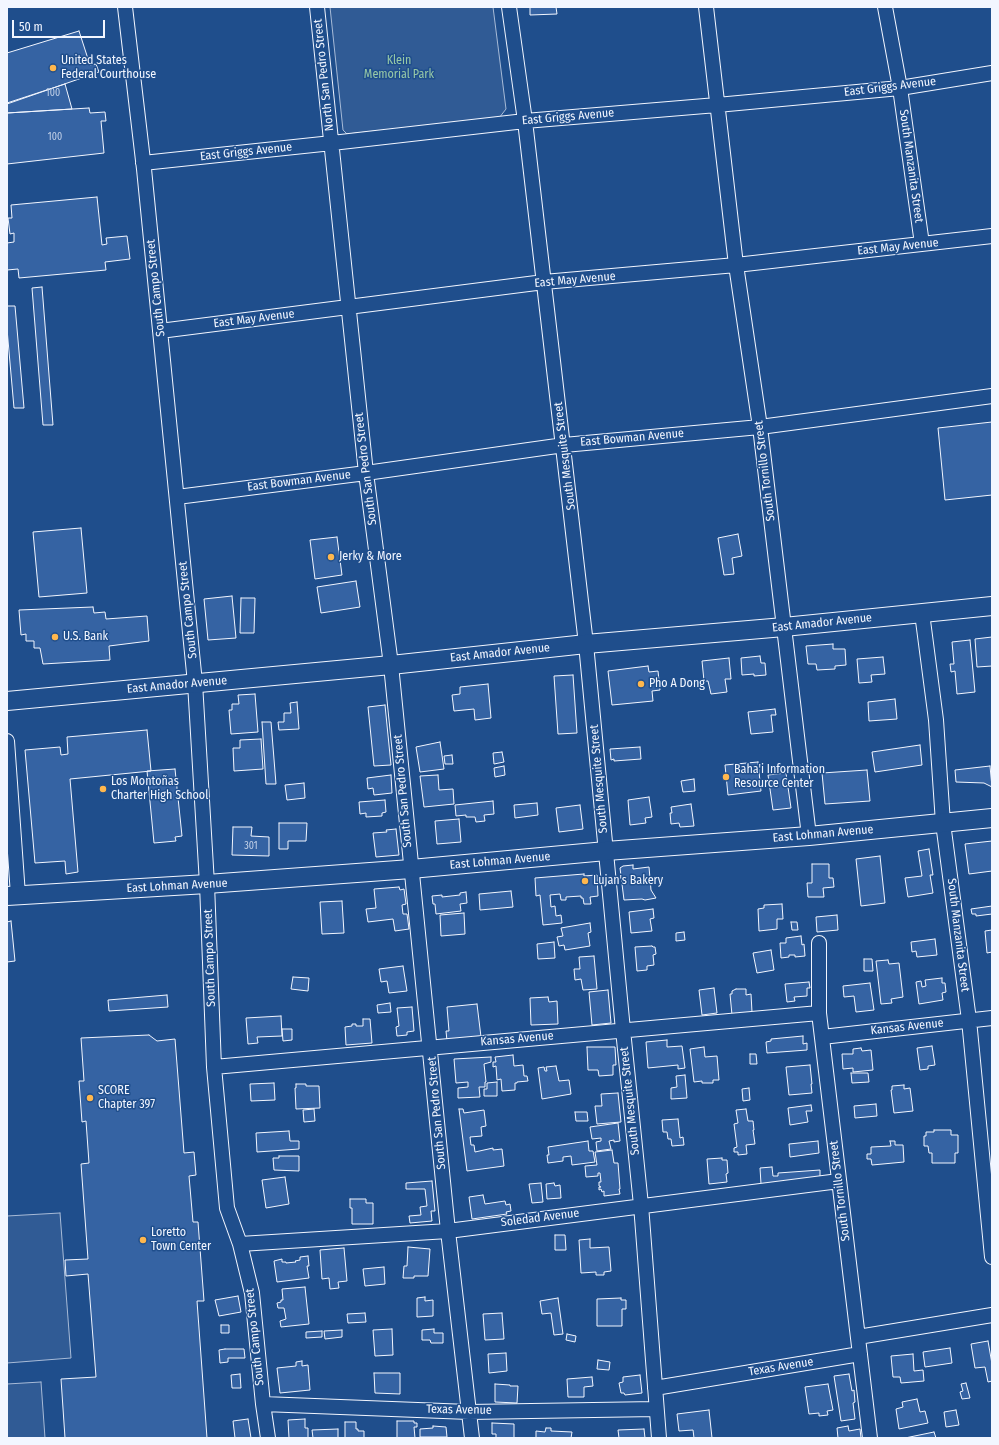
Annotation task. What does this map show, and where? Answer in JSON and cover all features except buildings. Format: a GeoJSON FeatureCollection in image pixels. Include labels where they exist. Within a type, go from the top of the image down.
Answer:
{"type":"FeatureCollection","features":[{"type":"Feature","properties":{"kind":"main road","name":"East Amador Avenue"},"geometry":{"type":"LineString","coordinates":[[7,701],[992,606]]}},
{"type":"Feature","properties":{"kind":"main road","name":"East Lohman Avenue"},"geometry":{"type":"LineString","coordinates":[[12,895],[207,884],[411,870],[606,851],[809,836],[992,818]]}},
{"type":"Feature","properties":{"kind":"street","name":"South Campo Street"},"geometry":{"type":"LineString","coordinates":[[125,7],[144,163],[195,683],[207,884],[214,1067],[226,1208],[240,1244],[252,1293],[263,1404],[268,1438]]}},
{"type":"Feature","properties":{"kind":"street","name":"North San Pedro Street"},"geometry":{"type":"LineString","coordinates":[[317,7],[332,143]]}},
{"type":"Feature","properties":{"kind":"street","name":"South Mesquite Street"},"geometry":{"type":"LineString","coordinates":[[509,7],[525,121],[564,445],[586,644],[641,1205],[659,1438]]}},
{"type":"Feature","properties":{"kind":"street","name":"South Tornillo Street"},"geometry":{"type":"LineString","coordinates":[[706,7],[736,265],[760,426],[809,836]]}},
{"type":"Feature","properties":{"kind":"street","name":"South Manzanita Street"},"geometry":{"type":"LineString","coordinates":[[885,7],[900,88],[922,244]]}},
{"type":"Feature","properties":{"kind":"street","name":"East Griggs Avenue"},"geometry":{"type":"LineString","coordinates":[[144,163],[525,121],[900,88],[992,73]]}},
{"type":"Feature","properties":{"kind":"street","name":"South San Pedro Street"},"geometry":{"type":"LineString","coordinates":[[332,143],[366,473],[391,665],[448,1230],[472,1438]]}},
{"type":"Feature","properties":{"kind":"street","name":"East May Avenue"},"geometry":{"type":"LineString","coordinates":[[160,331],[544,282],[736,265],[992,236]]}},
{"type":"Feature","properties":{"kind":"street","name":"East Bowman Avenue"},"geometry":{"type":"LineString","coordinates":[[177,497],[366,473],[564,445],[760,426],[992,396]]}},
{"type":"Feature","properties":{"kind":"street","name":"South Manzanita Street"},"geometry":{"type":"LineString","coordinates":[[922,613],[936,720],[943,823],[969,1020],[992,1257]]}},
{"type":"Feature","properties":{"kind":"street"},"geometry":{"type":"LineString","coordinates":[[7,741],[12,895]]}},
{"type":"Feature","properties":{"kind":"street","name":"South Tornillo Street"},"geometry":{"type":"LineString","coordinates":[[819,943],[819,1013],[870,1438]]}},
{"type":"Feature","properties":{"kind":"street","name":"Kansas Avenue"},"geometry":{"type":"LineString","coordinates":[[214,1067],[819,1013]]}},
{"type":"Feature","properties":{"kind":"street","name":"Kansas Avenue"},"geometry":{"type":"LineString","coordinates":[[822,1037],[992,1018]]}},
{"type":"Feature","properties":{"kind":"street","name":"Soledad Avenue"},"geometry":{"type":"LineString","coordinates":[[240,1244],[448,1230],[839,1181]]}},
{"type":"Feature","properties":{"kind":"street"},"geometry":{"type":"LineString","coordinates":[[858,1337],[992,1315]]}},
{"type":"Feature","properties":{"kind":"street","name":"Texas Avenue"},"geometry":{"type":"LineString","coordinates":[[655,1388],[860,1354]]}},
{"type":"Feature","properties":{"kind":"street","name":"Texas Avenue"},"geometry":{"type":"LineString","coordinates":[[263,1404],[469,1412],[656,1409]]}},
{"type":"Feature","properties":{"kind":"shaded area","name":"Klein Memorial Park"},"geometry":{"type":"Polygon","coordinates":[[[330,7],[493,7],[506,109],[499,118],[347,134],[343,130],[330,7]]]}},
{"type":"Feature","properties":{"kind":"shaded area"},"geometry":{"type":"Polygon","coordinates":[[[60,1213],[71,1358],[7,1363],[7,1216],[60,1213]]]}},
{"type":"Feature","properties":{"kind":"shaded area"},"geometry":{"type":"Polygon","coordinates":[[[41,1382],[45,1438],[7,1438],[7,1384],[41,1382]]]}},
{"type":"Feature","properties":{"kind":"place","name":"United States Federal Courthouse"},"geometry":{"type":"Point","coordinates":[53,68]}},
{"type":"Feature","properties":{"kind":"place","name":"Jerky & More"},"geometry":{"type":"Point","coordinates":[331,557]}},
{"type":"Feature","properties":{"kind":"place","name":"U.S. Bank"},"geometry":{"type":"Point","coordinates":[55,637]}},
{"type":"Feature","properties":{"kind":"place","name":"Pho A Dong"},"geometry":{"type":"Point","coordinates":[641,684]}},
{"type":"Feature","properties":{"kind":"place","name":"Baha'i Information Resource Center"},"geometry":{"type":"Point","coordinates":[726,777]}},
{"type":"Feature","properties":{"kind":"place","name":"Los Montoñas Charter High School"},"geometry":{"type":"Point","coordinates":[103,789]}},
{"type":"Feature","properties":{"kind":"place","name":"Lujan's Bakery"},"geometry":{"type":"Point","coordinates":[585,881]}},
{"type":"Feature","properties":{"kind":"place","name":"SCORE Chapter 397"},"geometry":{"type":"Point","coordinates":[90,1098]}},
{"type":"Feature","properties":{"kind":"place","name":"Loretto Town Center"},"geometry":{"type":"Point","coordinates":[143,1240]}}]}
